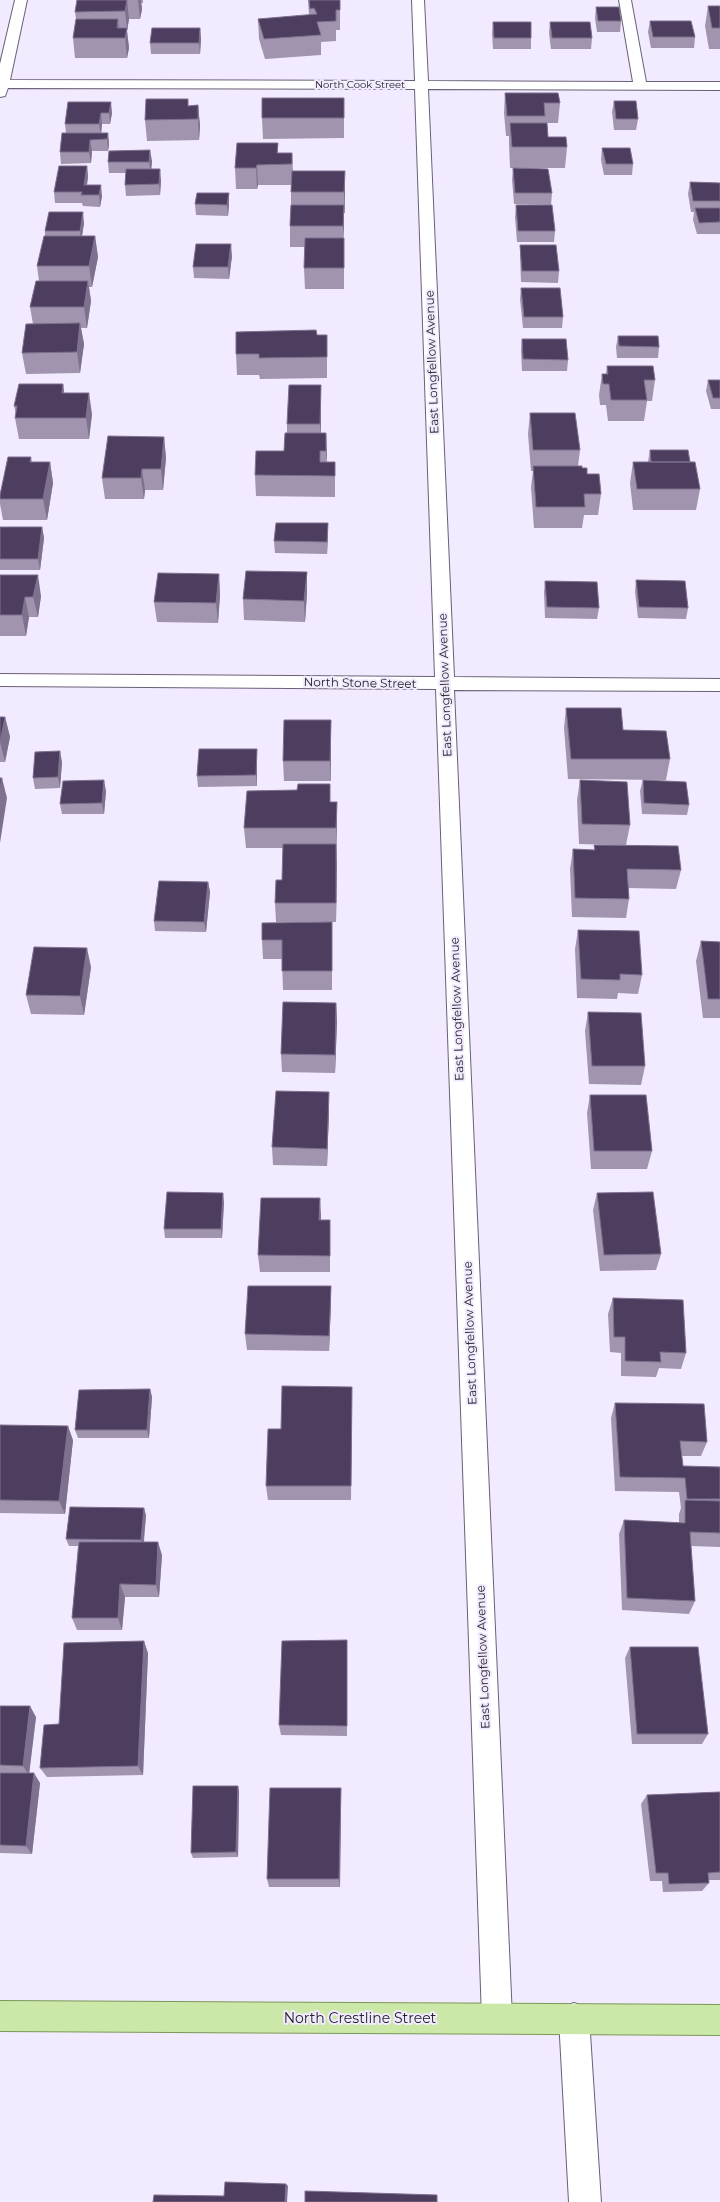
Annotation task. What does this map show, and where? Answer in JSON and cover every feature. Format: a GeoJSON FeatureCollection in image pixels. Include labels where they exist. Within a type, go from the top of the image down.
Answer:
{"type":"FeatureCollection","features":[{"type":"Feature","properties":{"kind":"main road","name":"North Crestline Street"},"geometry":{"type":"LineString","coordinates":[[0,2016],[720,2020]]}},
{"type":"Feature","properties":{"kind":"street"},"geometry":{"type":"LineString","coordinates":[[1,87],[21,0]]}},
{"type":"Feature","properties":{"kind":"street","name":"East Longfellow Avenue"},"geometry":{"type":"LineString","coordinates":[[418,0],[497,2018]]}},
{"type":"Feature","properties":{"kind":"street"},"geometry":{"type":"LineString","coordinates":[[625,0],[640,86]]}},
{"type":"Feature","properties":{"kind":"street","name":"North Cook Street"},"geometry":{"type":"LineString","coordinates":[[1,87],[421,84],[720,86]]}},
{"type":"Feature","properties":{"kind":"street","name":"North Stone Street"},"geometry":{"type":"LineString","coordinates":[[0,680],[720,685]]}},
{"type":"Feature","properties":{"kind":"street"},"geometry":{"type":"LineString","coordinates":[[574,2018],[585,2202]]}},
{"type":"Feature","properties":{"kind":"building"},"geometry":{"type":"Polygon","coordinates":[[[77,0],[127,0],[125,11],[75,12],[77,0]]]}},
{"type":"Feature","properties":{"kind":"building"},"geometry":{"type":"Polygon","coordinates":[[[309,0],[340,0],[340,10],[336,10],[336,21],[317,22],[321,35],[264,39],[258,19],[317,14],[314,8],[310,9],[309,0]]]}},
{"type":"Feature","properties":{"kind":"building"},"geometry":{"type":"Polygon","coordinates":[[[708,6],[720,6],[720,28],[712,28],[708,6]]]}},
{"type":"Feature","properties":{"kind":"building"},"geometry":{"type":"Polygon","coordinates":[[[596,7],[619,7],[621,21],[598,21],[596,7]]]}},
{"type":"Feature","properties":{"kind":"building"},"geometry":{"type":"Polygon","coordinates":[[[76,19],[118,19],[117,28],[127,28],[125,38],[73,38],[76,19]]]}},
{"type":"Feature","properties":{"kind":"building"},"geometry":{"type":"Polygon","coordinates":[[[650,21],[691,21],[695,37],[653,37],[650,21]]]}},
{"type":"Feature","properties":{"kind":"building"},"geometry":{"type":"Polygon","coordinates":[[[493,22],[531,22],[531,38],[494,38],[493,22]]]}},
{"type":"Feature","properties":{"kind":"building"},"geometry":{"type":"Polygon","coordinates":[[[550,22],[590,22],[592,38],[552,38],[550,22]]]}},
{"type":"Feature","properties":{"kind":"building"},"geometry":{"type":"Polygon","coordinates":[[[152,28],[200,28],[199,43],[150,43],[152,28]]]}},
{"type":"Feature","properties":{"kind":"building"},"geometry":{"type":"Polygon","coordinates":[[[505,93],[558,93],[560,103],[544,103],[545,116],[507,116],[505,93]]]}},
{"type":"Feature","properties":{"kind":"building"},"geometry":{"type":"Polygon","coordinates":[[[262,98],[344,98],[344,118],[262,118],[262,98]]]}},
{"type":"Feature","properties":{"kind":"building"},"geometry":{"type":"Polygon","coordinates":[[[146,99],[188,99],[188,106],[198,105],[198,119],[145,120],[146,99]]]}},
{"type":"Feature","properties":{"kind":"building"},"geometry":{"type":"Polygon","coordinates":[[[614,101],[636,101],[638,119],[616,119],[614,101]]]}},
{"type":"Feature","properties":{"kind":"building"},"geometry":{"type":"Polygon","coordinates":[[[68,102],[111,102],[109,113],[101,113],[99,124],[65,124],[68,102]]]}},
{"type":"Feature","properties":{"kind":"building"},"geometry":{"type":"Polygon","coordinates":[[[510,123],[547,123],[548,137],[566,137],[567,147],[512,147],[510,123]]]}},
{"type":"Feature","properties":{"kind":"building"},"geometry":{"type":"Polygon","coordinates":[[[62,133],[108,133],[107,139],[90,140],[89,152],[60,152],[62,133]]]}},
{"type":"Feature","properties":{"kind":"building"},"geometry":{"type":"Polygon","coordinates":[[[237,143],[278,143],[277,153],[292,153],[292,164],[257,165],[256,168],[235,168],[237,143]]]}},
{"type":"Feature","properties":{"kind":"building"},"geometry":{"type":"Polygon","coordinates":[[[602,148],[630,148],[633,164],[606,164],[602,148]]]}},
{"type":"Feature","properties":{"kind":"building"},"geometry":{"type":"Polygon","coordinates":[[[150,150],[149,162],[108,162],[109,151],[150,150]]]}},
{"type":"Feature","properties":{"kind":"building"},"geometry":{"type":"Polygon","coordinates":[[[59,166],[87,166],[84,185],[101,185],[99,195],[81,195],[82,192],[54,192],[59,166]]]}},
{"type":"Feature","properties":{"kind":"building"},"geometry":{"type":"Polygon","coordinates":[[[513,168],[548,169],[552,193],[515,193],[513,168]]]}},
{"type":"Feature","properties":{"kind":"building"},"geometry":{"type":"Polygon","coordinates":[[[126,169],[160,169],[159,184],[125,185],[126,169]]]}},
{"type":"Feature","properties":{"kind":"building"},"geometry":{"type":"Polygon","coordinates":[[[292,171],[345,171],[344,192],[291,192],[292,171]]]}},
{"type":"Feature","properties":{"kind":"building"},"geometry":{"type":"Polygon","coordinates":[[[690,182],[720,183],[720,201],[693,201],[690,182]]]}},
{"type":"Feature","properties":{"kind":"building"},"geometry":{"type":"Polygon","coordinates":[[[197,193],[229,193],[227,205],[195,204],[197,193]]]}},
{"type":"Feature","properties":{"kind":"building"},"geometry":{"type":"Polygon","coordinates":[[[291,205],[344,205],[343,226],[290,226],[291,205]]]}},
{"type":"Feature","properties":{"kind":"building"},"geometry":{"type":"Polygon","coordinates":[[[516,205],[552,205],[555,231],[518,231],[516,205]]]}},
{"type":"Feature","properties":{"kind":"building"},"geometry":{"type":"Polygon","coordinates":[[[695,208],[720,208],[720,222],[699,223],[695,208]]]}},
{"type":"Feature","properties":{"kind":"building"},"geometry":{"type":"Polygon","coordinates":[[[49,212],[83,212],[80,231],[45,231],[49,212]]]}},
{"type":"Feature","properties":{"kind":"building"},"geometry":{"type":"Polygon","coordinates":[[[44,236],[95,236],[89,266],[37,266],[44,236]]]}},
{"type":"Feature","properties":{"kind":"building"},"geometry":{"type":"Polygon","coordinates":[[[305,238],[344,238],[344,268],[304,268],[305,238]]]}},
{"type":"Feature","properties":{"kind":"building"},"geometry":{"type":"Polygon","coordinates":[[[196,244],[231,244],[228,267],[193,267],[196,244]]]}},
{"type":"Feature","properties":{"kind":"building"},"geometry":{"type":"Polygon","coordinates":[[[520,245],[556,245],[559,271],[522,271],[520,245]]]}},
{"type":"Feature","properties":{"kind":"building"},"geometry":{"type":"Polygon","coordinates":[[[36,281],[88,281],[84,307],[30,307],[36,281]]]}},
{"type":"Feature","properties":{"kind":"building"},"geometry":{"type":"Polygon","coordinates":[[[521,288],[560,288],[563,317],[524,317],[521,288]]]}},
{"type":"Feature","properties":{"kind":"building"},"geometry":{"type":"Polygon","coordinates":[[[80,323],[77,352],[22,353],[26,324],[80,323]]]}},
{"type":"Feature","properties":{"kind":"building"},"geometry":{"type":"Polygon","coordinates":[[[316,330],[317,335],[327,335],[327,357],[259,358],[259,354],[236,354],[236,332],[316,330]]]}},
{"type":"Feature","properties":{"kind":"building"},"geometry":{"type":"Polygon","coordinates":[[[618,336],[658,336],[659,347],[619,346],[618,336]]]}},
{"type":"Feature","properties":{"kind":"building"},"geometry":{"type":"Polygon","coordinates":[[[522,339],[566,339],[568,360],[523,359],[522,339]]]}},
{"type":"Feature","properties":{"kind":"building"},"geometry":{"type":"Polygon","coordinates":[[[607,366],[653,366],[655,380],[644,380],[647,400],[611,400],[609,384],[603,384],[602,374],[608,374],[607,366]]]}},
{"type":"Feature","properties":{"kind":"building"},"geometry":{"type":"Polygon","coordinates":[[[708,380],[720,380],[720,398],[713,398],[708,380]]]}},
{"type":"Feature","properties":{"kind":"building"},"geometry":{"type":"Polygon","coordinates":[[[19,384],[63,384],[62,393],[89,393],[86,418],[15,418],[17,406],[14,406],[19,384]]]}},
{"type":"Feature","properties":{"kind":"building"},"geometry":{"type":"Polygon","coordinates":[[[289,385],[321,385],[320,424],[287,424],[289,385]]]}},
{"type":"Feature","properties":{"kind":"building"},"geometry":{"type":"Polygon","coordinates":[[[530,413],[575,413],[580,450],[533,450],[530,413]]]}},
{"type":"Feature","properties":{"kind":"building"},"geometry":{"type":"Polygon","coordinates":[[[285,433],[326,433],[326,451],[320,451],[320,462],[335,462],[335,476],[255,475],[256,451],[284,451],[285,433]]]}},
{"type":"Feature","properties":{"kind":"building"},"geometry":{"type":"Polygon","coordinates":[[[108,436],[164,437],[161,469],[142,469],[141,478],[102,478],[108,436]]]}},
{"type":"Feature","properties":{"kind":"building"},"geometry":{"type":"Polygon","coordinates":[[[650,450],[688,450],[690,462],[651,462],[650,450]]]}},
{"type":"Feature","properties":{"kind":"building"},"geometry":{"type":"Polygon","coordinates":[[[8,457],[31,457],[30,462],[50,462],[43,499],[0,499],[8,457]]]}},
{"type":"Feature","properties":{"kind":"building"},"geometry":{"type":"Polygon","coordinates":[[[633,462],[695,462],[700,489],[637,489],[633,462]]]}},
{"type":"Feature","properties":{"kind":"building"},"geometry":{"type":"Polygon","coordinates":[[[533,466],[582,466],[582,468],[587,468],[587,474],[599,474],[601,494],[584,494],[585,507],[536,507],[533,466]]]}},
{"type":"Feature","properties":{"kind":"building"},"geometry":{"type":"Polygon","coordinates":[[[276,523],[328,523],[327,542],[274,541],[276,523]]]}},
{"type":"Feature","properties":{"kind":"building"},"geometry":{"type":"Polygon","coordinates":[[[0,527],[42,527],[38,559],[0,559],[0,527]]]}},
{"type":"Feature","properties":{"kind":"building"},"geometry":{"type":"Polygon","coordinates":[[[246,571],[307,572],[304,601],[243,599],[246,571]]]}},
{"type":"Feature","properties":{"kind":"building"},"geometry":{"type":"Polygon","coordinates":[[[158,573],[219,574],[216,603],[154,602],[158,573]]]}},
{"type":"Feature","properties":{"kind":"building"},"geometry":{"type":"Polygon","coordinates":[[[0,575],[38,575],[33,597],[25,597],[22,615],[0,615],[0,575]]]}},
{"type":"Feature","properties":{"kind":"building"},"geometry":{"type":"Polygon","coordinates":[[[636,580],[685,581],[688,608],[639,607],[636,580]]]}},
{"type":"Feature","properties":{"kind":"building"},"geometry":{"type":"Polygon","coordinates":[[[545,581],[597,582],[599,608],[547,607],[545,581]]]}},
{"type":"Feature","properties":{"kind":"building"},"geometry":{"type":"Polygon","coordinates":[[[566,708],[621,708],[623,730],[666,731],[670,759],[571,759],[566,708]]]}},
{"type":"Feature","properties":{"kind":"building"},"geometry":{"type":"Polygon","coordinates":[[[0,717],[5,717],[0,742],[0,717]]]}},
{"type":"Feature","properties":{"kind":"building"},"geometry":{"type":"Polygon","coordinates":[[[284,720],[331,720],[330,761],[283,761],[284,720]]]}},
{"type":"Feature","properties":{"kind":"building"},"geometry":{"type":"Polygon","coordinates":[[[199,749],[257,749],[256,775],[197,776],[199,749]]]}},
{"type":"Feature","properties":{"kind":"building"},"geometry":{"type":"Polygon","coordinates":[[[60,751],[58,777],[33,778],[35,752],[60,751]]]}},
{"type":"Feature","properties":{"kind":"building"},"geometry":{"type":"Polygon","coordinates":[[[0,778],[2,778],[0,791],[0,778]]]}},
{"type":"Feature","properties":{"kind":"building"},"geometry":{"type":"Polygon","coordinates":[[[104,780],[102,803],[60,804],[63,781],[104,780]]]}},
{"type":"Feature","properties":{"kind":"building"},"geometry":{"type":"Polygon","coordinates":[[[580,780],[627,782],[630,825],[582,824],[580,780]]]}},
{"type":"Feature","properties":{"kind":"building"},"geometry":{"type":"Polygon","coordinates":[[[643,780],[686,782],[689,805],[644,803],[643,780]]]}},
{"type":"Feature","properties":{"kind":"building"},"geometry":{"type":"Polygon","coordinates":[[[298,784],[330,784],[330,802],[337,802],[336,828],[244,828],[247,791],[297,790],[298,784]]]}},
{"type":"Feature","properties":{"kind":"building"},"geometry":{"type":"Polygon","coordinates":[[[283,844],[336,844],[336,903],[275,903],[276,880],[282,880],[283,844]]]}},
{"type":"Feature","properties":{"kind":"building"},"geometry":{"type":"Polygon","coordinates":[[[594,845],[678,846],[681,870],[627,869],[629,899],[575,898],[573,849],[595,850],[594,845]]]}},
{"type":"Feature","properties":{"kind":"building"},"geometry":{"type":"Polygon","coordinates":[[[159,881],[208,882],[204,922],[154,921],[159,881]]]}},
{"type":"Feature","properties":{"kind":"building"},"geometry":{"type":"Polygon","coordinates":[[[332,922],[332,971],[282,971],[282,940],[262,940],[262,923],[332,922]]]}},
{"type":"Feature","properties":{"kind":"building"},"geometry":{"type":"Polygon","coordinates":[[[578,930],[639,931],[642,975],[620,974],[620,980],[581,979],[578,930]]]}},
{"type":"Feature","properties":{"kind":"building"},"geometry":{"type":"Polygon","coordinates":[[[701,941],[720,942],[720,999],[708,999],[701,941]]]}},
{"type":"Feature","properties":{"kind":"building"},"geometry":{"type":"Polygon","coordinates":[[[34,947],[87,948],[80,996],[26,995],[34,947]]]}},
{"type":"Feature","properties":{"kind":"building"},"geometry":{"type":"Polygon","coordinates":[[[283,1002],[336,1003],[335,1055],[281,1054],[283,1002]]]}},
{"type":"Feature","properties":{"kind":"building"},"geometry":{"type":"Polygon","coordinates":[[[588,1012],[641,1013],[645,1066],[592,1066],[588,1012]]]}},
{"type":"Feature","properties":{"kind":"building"},"geometry":{"type":"Polygon","coordinates":[[[276,1091],[329,1092],[327,1149],[272,1147],[276,1091]]]}},
{"type":"Feature","properties":{"kind":"building"},"geometry":{"type":"Polygon","coordinates":[[[590,1095],[646,1095],[652,1151],[594,1151],[590,1095]]]}},
{"type":"Feature","properties":{"kind":"building"},"geometry":{"type":"Polygon","coordinates":[[[167,1192],[223,1193],[221,1229],[164,1229],[167,1192]]]}},
{"type":"Feature","properties":{"kind":"building"},"geometry":{"type":"Polygon","coordinates":[[[653,1192],[661,1254],[604,1255],[597,1193],[653,1192]]]}},
{"type":"Feature","properties":{"kind":"building"},"geometry":{"type":"Polygon","coordinates":[[[261,1198],[320,1198],[319,1220],[330,1220],[330,1256],[258,1255],[261,1198]]]}},
{"type":"Feature","properties":{"kind":"building"},"geometry":{"type":"Polygon","coordinates":[[[248,1286],[331,1286],[329,1336],[245,1334],[248,1286]]]}},
{"type":"Feature","properties":{"kind":"building"},"geometry":{"type":"Polygon","coordinates":[[[613,1298],[683,1300],[686,1353],[660,1352],[661,1362],[625,1361],[625,1337],[614,1337],[613,1298]]]}},
{"type":"Feature","properties":{"kind":"building"},"geometry":{"type":"Polygon","coordinates":[[[282,1386],[352,1387],[351,1486],[266,1486],[268,1429],[281,1429],[282,1386]]]}},
{"type":"Feature","properties":{"kind":"building"},"geometry":{"type":"Polygon","coordinates":[[[150,1389],[147,1430],[75,1430],[79,1390],[150,1389]]]}},
{"type":"Feature","properties":{"kind":"building"},"geometry":{"type":"Polygon","coordinates":[[[615,1403],[704,1404],[707,1442],[680,1441],[683,1466],[720,1467],[720,1499],[687,1499],[685,1478],[620,1477],[615,1403]]]}},
{"type":"Feature","properties":{"kind":"building"},"geometry":{"type":"Polygon","coordinates":[[[0,1425],[68,1426],[59,1501],[0,1500],[0,1425]]]}},
{"type":"Feature","properties":{"kind":"building"},"geometry":{"type":"Polygon","coordinates":[[[685,1500],[720,1501],[720,1533],[690,1532],[695,1601],[627,1598],[624,1520],[685,1523],[685,1500]]]}},
{"type":"Feature","properties":{"kind":"building"},"geometry":{"type":"Polygon","coordinates":[[[70,1507],[144,1508],[141,1540],[66,1539],[70,1507]]]}},
{"type":"Feature","properties":{"kind":"building"},"geometry":{"type":"Polygon","coordinates":[[[79,1542],[158,1542],[156,1585],[120,1584],[118,1618],[72,1618],[79,1542]]]}},
{"type":"Feature","properties":{"kind":"building"},"geometry":{"type":"Polygon","coordinates":[[[347,1640],[347,1726],[279,1725],[282,1641],[347,1640]]]}},
{"type":"Feature","properties":{"kind":"building"},"geometry":{"type":"Polygon","coordinates":[[[144,1641],[138,1766],[40,1768],[44,1725],[59,1724],[64,1643],[144,1641]]]}},
{"type":"Feature","properties":{"kind":"building"},"geometry":{"type":"Polygon","coordinates":[[[630,1647],[698,1647],[708,1734],[637,1734],[630,1647]]]}},
{"type":"Feature","properties":{"kind":"building"},"geometry":{"type":"Polygon","coordinates":[[[0,1706],[30,1706],[23,1766],[0,1765],[0,1706]]]}},
{"type":"Feature","properties":{"kind":"building"},"geometry":{"type":"Polygon","coordinates":[[[0,1773],[34,1773],[26,1846],[0,1845],[0,1773]]]}},
{"type":"Feature","properties":{"kind":"building"},"geometry":{"type":"Polygon","coordinates":[[[193,1786],[238,1786],[236,1852],[191,1853],[193,1786]]]}},
{"type":"Feature","properties":{"kind":"building"},"geometry":{"type":"Polygon","coordinates":[[[270,1788],[341,1788],[339,1879],[267,1879],[270,1788]]]}},
{"type":"Feature","properties":{"kind":"building"},"geometry":{"type":"Polygon","coordinates":[[[720,1792],[720,1872],[708,1873],[709,1883],[669,1884],[668,1873],[656,1873],[647,1795],[720,1792]]]}},
{"type":"Feature","properties":{"kind":"building"},"geometry":{"type":"Polygon","coordinates":[[[225,2182],[286,2184],[285,2202],[153,2202],[154,2195],[224,2196],[225,2182]]]}},
{"type":"Feature","properties":{"kind":"building"},"geometry":{"type":"Polygon","coordinates":[[[305,2191],[437,2195],[437,2202],[305,2202],[305,2191]]]}}]}
